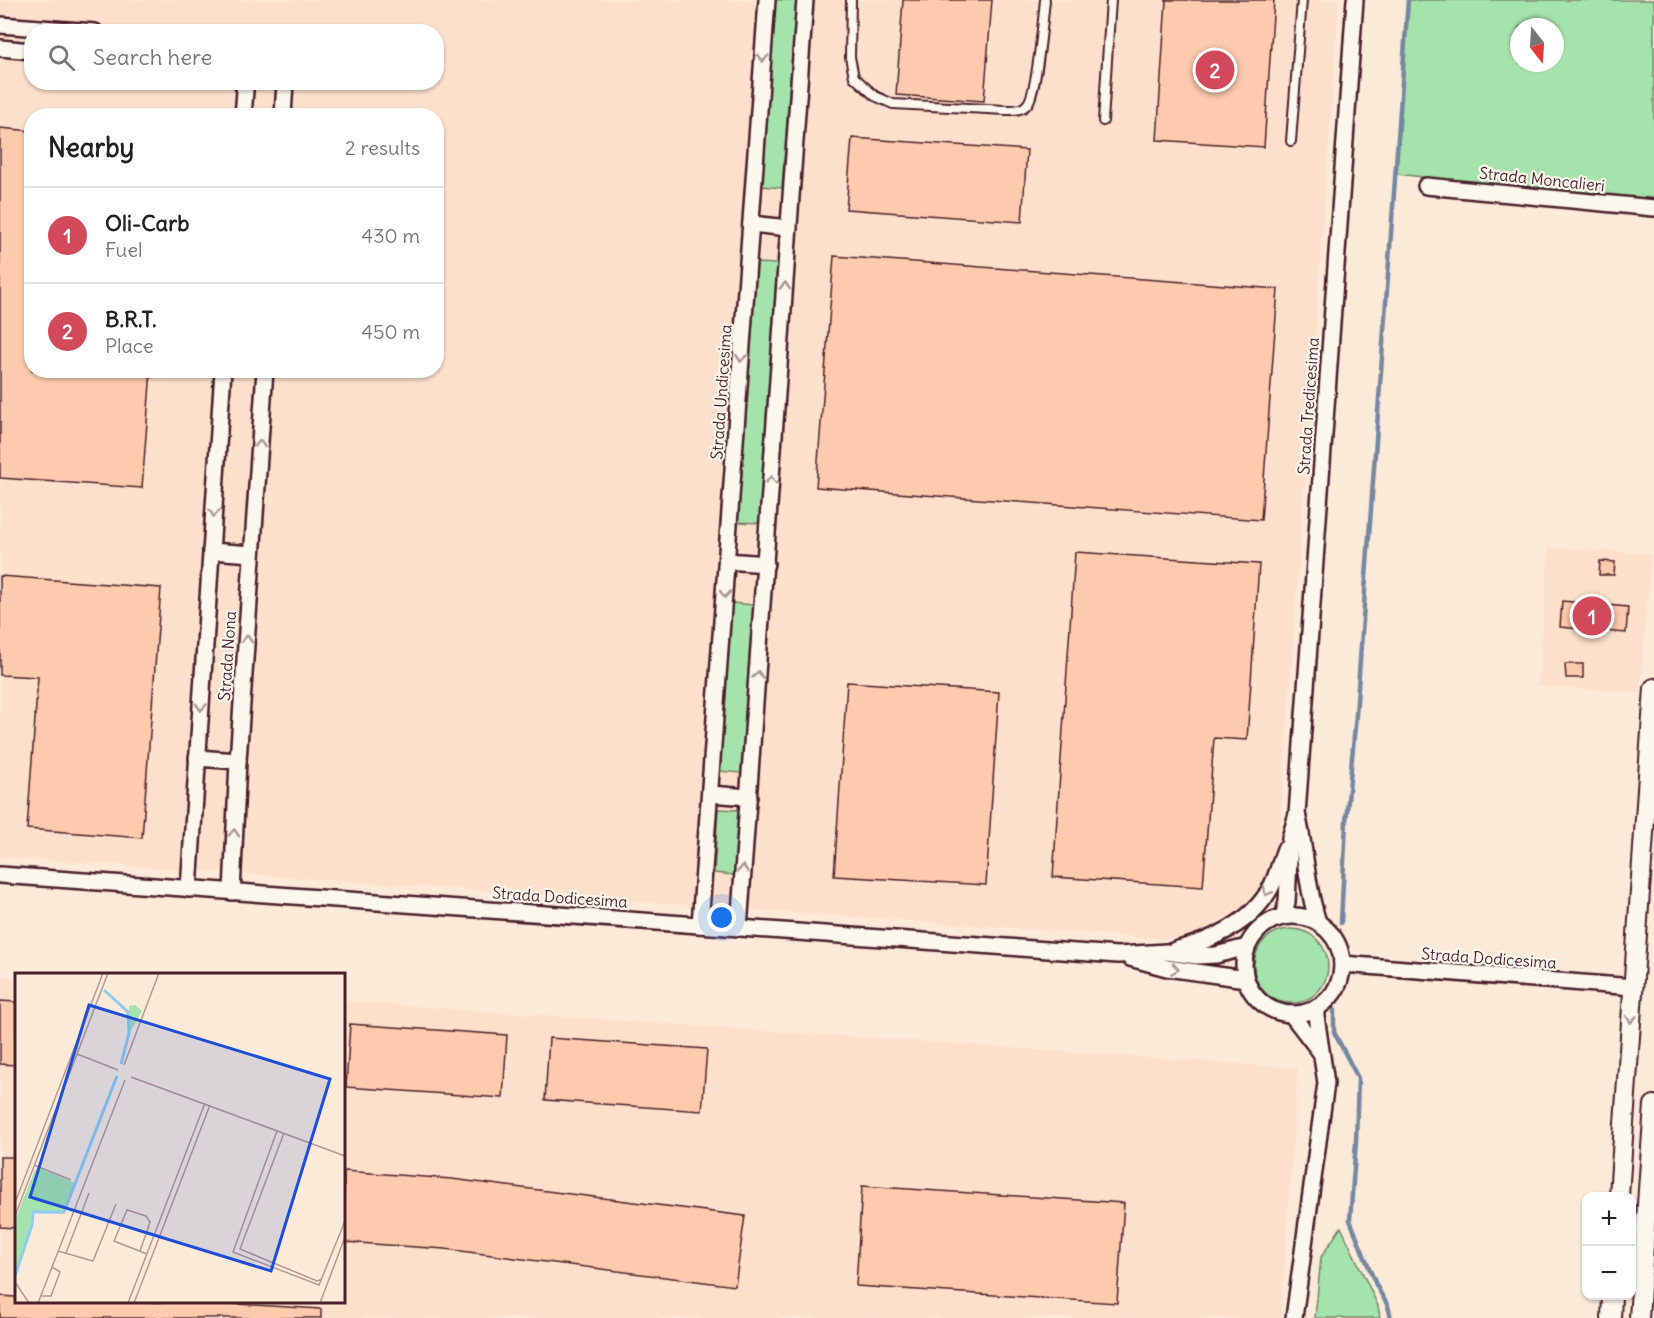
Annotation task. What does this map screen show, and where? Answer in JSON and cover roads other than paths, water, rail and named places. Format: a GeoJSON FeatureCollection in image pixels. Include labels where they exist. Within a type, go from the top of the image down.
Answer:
{"type":"FeatureCollection","features":[{"type":"Feature","properties":{"kind":"street","name":"Strada Undicesima"},"geometry":{"type":"LineString","coordinates":[[700,925],[767,0]]}},
{"type":"Feature","properties":{"kind":"street"},"geometry":{"type":"LineString","coordinates":[[739,928],[805,0]]}},
{"type":"Feature","properties":{"kind":"street","name":"Strada Tredicesima"},"geometry":{"type":"LineString","coordinates":[[1297,814],[1355,0]]}},
{"type":"Feature","properties":{"kind":"street"},"geometry":{"type":"LineString","coordinates":[[0,25],[24,27]]}},
{"type":"Feature","properties":{"kind":"street"},"geometry":{"type":"LineString","coordinates":[[0,48],[24,50]]}},
{"type":"Feature","properties":{"kind":"street"},"geometry":{"type":"LineString","coordinates":[[243,108],[244,90]]}},
{"type":"Feature","properties":{"kind":"street"},"geometry":{"type":"LineString","coordinates":[[283,108],[285,90]]}},
{"type":"Feature","properties":{"kind":"street","name":"Strada Moncalieri"},"geometry":{"type":"LineString","coordinates":[[1426,186],[1654,208]]}},
{"type":"Feature","properties":{"kind":"street"},"geometry":{"type":"LineString","coordinates":[[751,224],[789,228]]}},
{"type":"Feature","properties":{"kind":"street","name":"Strada Nona"},"geometry":{"type":"LineString","coordinates":[[189,889],[222,378]]}},
{"type":"Feature","properties":{"kind":"street","name":"Strada Nona"},"geometry":{"type":"LineString","coordinates":[[232,892],[238,760],[264,378]]}},
{"type":"Feature","properties":{"kind":"street"},"geometry":{"type":"LineString","coordinates":[[211,551],[252,554]]}},
{"type":"Feature","properties":{"kind":"street"},"geometry":{"type":"LineString","coordinates":[[727,561],[765,564]]}},
{"type":"Feature","properties":{"kind":"street"},"geometry":{"type":"LineString","coordinates":[[1619,1192],[1654,688]]}},
{"type":"Feature","properties":{"kind":"street"},"geometry":{"type":"LineString","coordinates":[[197,758],[238,760]]}},
{"type":"Feature","properties":{"kind":"street"},"geometry":{"type":"LineString","coordinates":[[710,794],[749,797]]}},
{"type":"Feature","properties":{"kind":"street"},"geometry":{"type":"LineString","coordinates":[[1118,955],[1166,952],[1201,943],[1222,934],[1253,911],[1271,888],[1297,814]]}},
{"type":"Feature","properties":{"kind":"street"},"geometry":{"type":"LineString","coordinates":[[1297,814],[1318,922]]}},
{"type":"Feature","properties":{"kind":"street"},"geometry":{"type":"LineString","coordinates":[[1283,917],[1287,902],[1290,838]]}},
{"type":"Feature","properties":{"kind":"street","name":"Strada Dodicesima"},"geometry":{"type":"LineString","coordinates":[[0,875],[1118,955]]}},
{"type":"Feature","properties":{"kind":"street"},"geometry":{"type":"LineString","coordinates":[[1297,916],[1318,922],[1330,933],[1339,948],[1342,964],[1335,989],[1327,999],[1309,1011],[1291,1014],[1276,1011],[1263,1004],[1252,993],[1246,980],[1243,963],[1247,947],[1254,935],[1263,925],[1283,917],[1297,916]]}},
{"type":"Feature","properties":{"kind":"street"},"geometry":{"type":"LineString","coordinates":[[1166,952],[1197,956],[1216,955],[1247,947]]}},
{"type":"Feature","properties":{"kind":"street"},"geometry":{"type":"LineString","coordinates":[[1118,955],[1167,968],[1246,980]]}},
{"type":"Feature","properties":{"kind":"street","name":"Strada Dodicesima"},"geometry":{"type":"LineString","coordinates":[[1342,964],[1633,987]]}},
{"type":"Feature","properties":{"kind":"street"},"geometry":{"type":"LineString","coordinates":[[1294,1318],[1325,1098],[1326,1083],[1317,1007]]}},
{"type":"Feature","properties":{"kind":"street"},"geometry":{"type":"LineString","coordinates":[[1291,1014],[1321,1053]]}},
{"type":"Feature","properties":{"kind":"street"},"geometry":{"type":"LineString","coordinates":[[1640,1318],[1654,1105]]}},
{"type":"Feature","properties":{"kind":"street"},"geometry":{"type":"LineString","coordinates":[[1611,1318],[1612,1300]]}},
{"type":"Feature","properties":{"kind":"lane"},"geometry":{"type":"LineString","coordinates":[[851,0],[850,57],[855,77],[875,96],[893,104],[1006,110],[1020,109],[1028,103],[1034,86],[1045,0]]}},
{"type":"Feature","properties":{"kind":"lane"},"geometry":{"type":"LineString","coordinates":[[1103,121],[1112,0]]}},
{"type":"Feature","properties":{"kind":"lane"},"geometry":{"type":"LineString","coordinates":[[1291,141],[1302,0]]}},
{"type":"Feature","properties":{"kind":"waterway"},"geometry":{"type":"LineString","coordinates":[[1341,923],[1346,822],[1356,715],[1408,0]]}},
{"type":"Feature","properties":{"kind":"waterway"},"geometry":{"type":"LineString","coordinates":[[1334,1009],[1334,1032],[1358,1078],[1350,1220],[1376,1285],[1388,1306],[1391,1318]]}},
{"type":"Feature","properties":{"kind":"place","name":"B.R.T."},"geometry":{"type":"Point","coordinates":[1215,70]}},
{"type":"Feature","properties":{"kind":"place","name":"Oli-Carb"},"geometry":{"type":"Point","coordinates":[1592,616]}}]}
